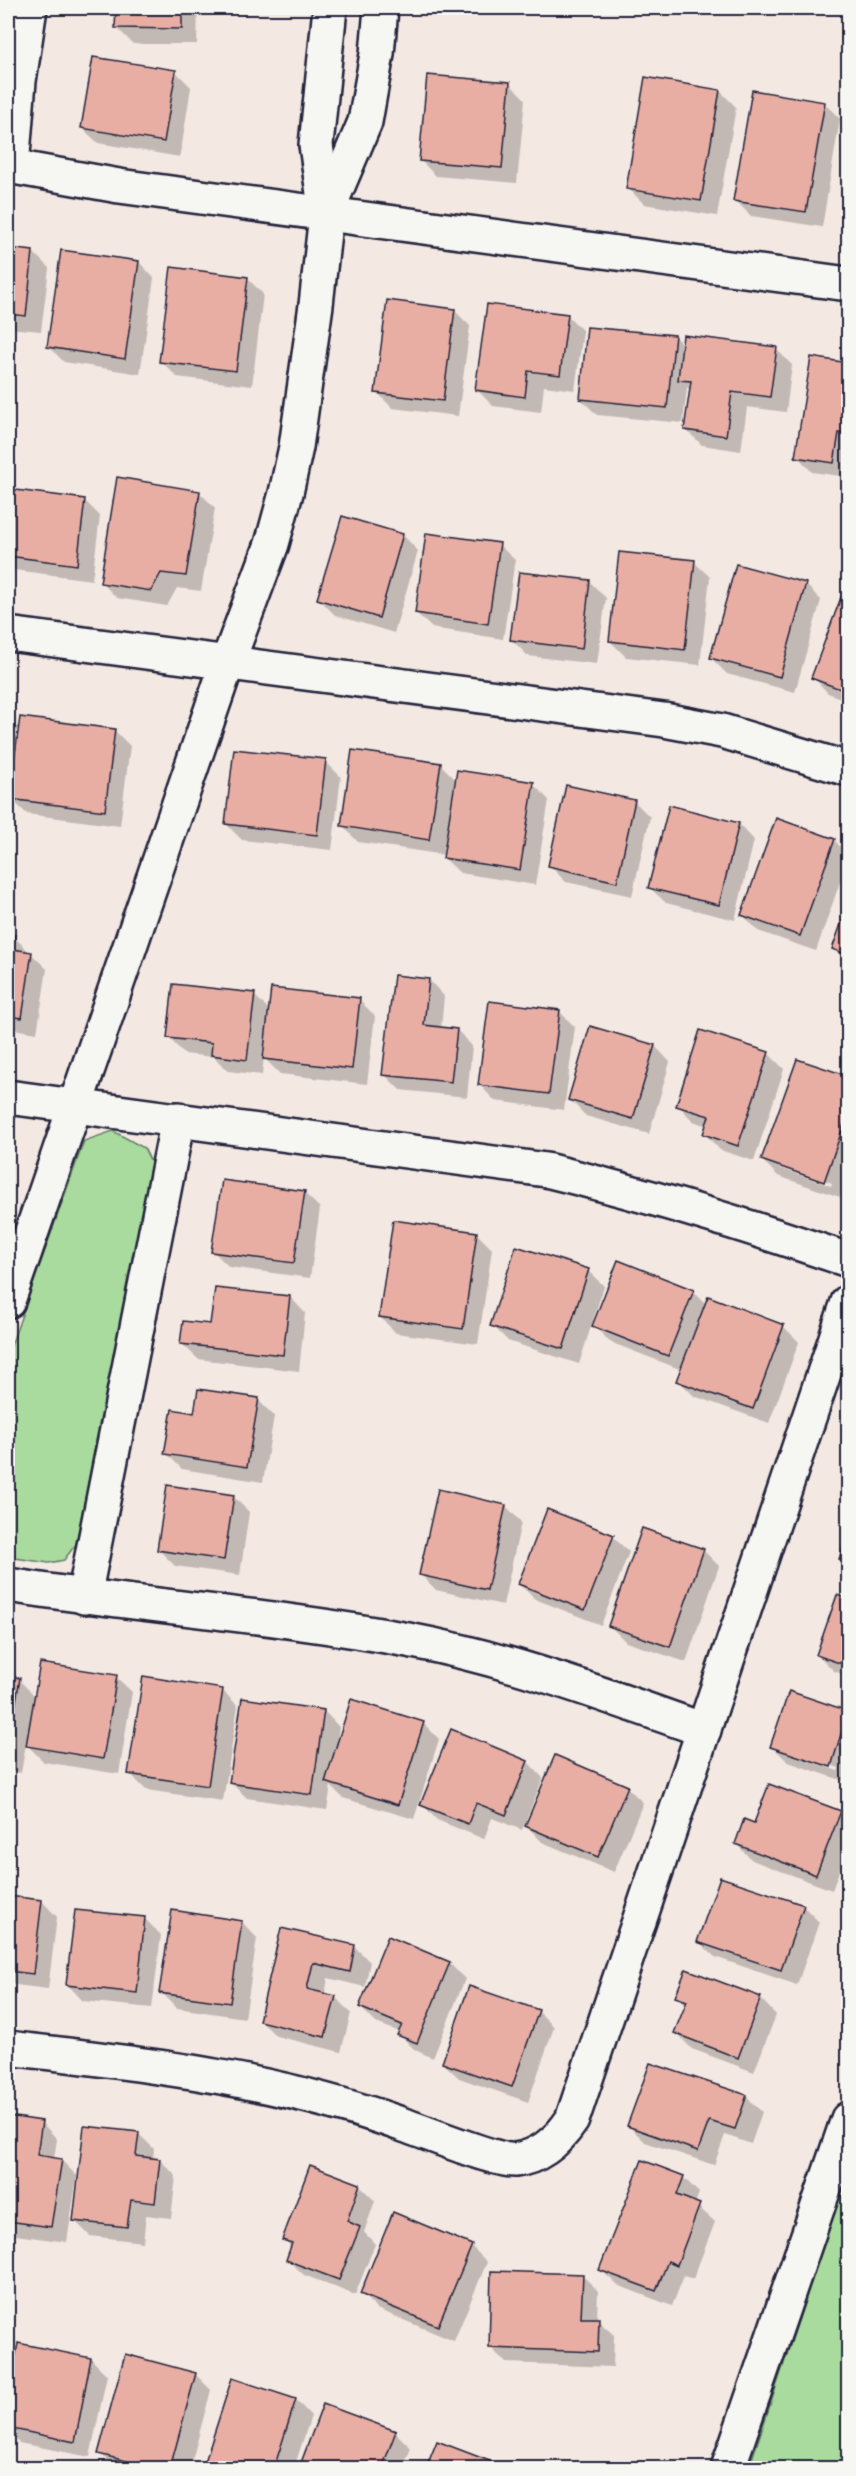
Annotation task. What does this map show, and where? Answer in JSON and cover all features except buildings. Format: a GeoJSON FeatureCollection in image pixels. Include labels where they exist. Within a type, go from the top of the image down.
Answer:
{"type":"FeatureCollection","features":[{"type":"Feature","properties":{"kind":"street"},"geometry":{"type":"LineString","coordinates":[[30,8],[19,81],[10,167],[119,186],[849,284]]}},
{"type":"Feature","properties":{"kind":"street"},"geometry":{"type":"LineString","coordinates":[[8,1302],[227,664],[272,544],[288,482],[296,447],[315,317],[326,214],[315,145],[330,8]]}},
{"type":"Feature","properties":{"kind":"street"},"geometry":{"type":"LineString","coordinates":[[326,214],[365,122],[377,54],[381,8]]}},
{"type":"Feature","properties":{"kind":"street"},"geometry":{"type":"LineString","coordinates":[[8,634],[664,720],[722,731],[849,770]]}},
{"type":"Feature","properties":{"kind":"street"},"geometry":{"type":"LineString","coordinates":[[8,1097],[546,1170],[703,1212],[849,1260]]}},
{"type":"Feature","properties":{"kind":"street"},"geometry":{"type":"LineString","coordinates":[[84,1597],[178,1119]]}},
{"type":"Feature","properties":{"kind":"street"},"geometry":{"type":"LineString","coordinates":[[8,2048],[165,2067],[255,2082],[367,2112],[483,2153],[513,2160],[542,2152],[563,2133],[572,2120],[849,1302]]}},
{"type":"Feature","properties":{"kind":"street"},"geometry":{"type":"LineString","coordinates":[[8,1585],[84,1597],[319,1625],[411,1640],[498,1661],[704,1730]]}},
{"type":"Feature","properties":{"kind":"street"},"geometry":{"type":"LineString","coordinates":[[728,2469],[849,2119]]}},
{"type":"Feature","properties":{"kind":"green space"},"geometry":{"type":"Polygon","coordinates":[[[113,1131],[144,1148],[152,1164],[76,1544],[64,1560],[49,1563],[8,1557],[8,1354],[84,1141],[113,1131]]]}},
{"type":"Feature","properties":{"kind":"green space"},"geometry":{"type":"Polygon","coordinates":[[[848,2172],[848,2468],[749,2468],[848,2172]]]}}]}
